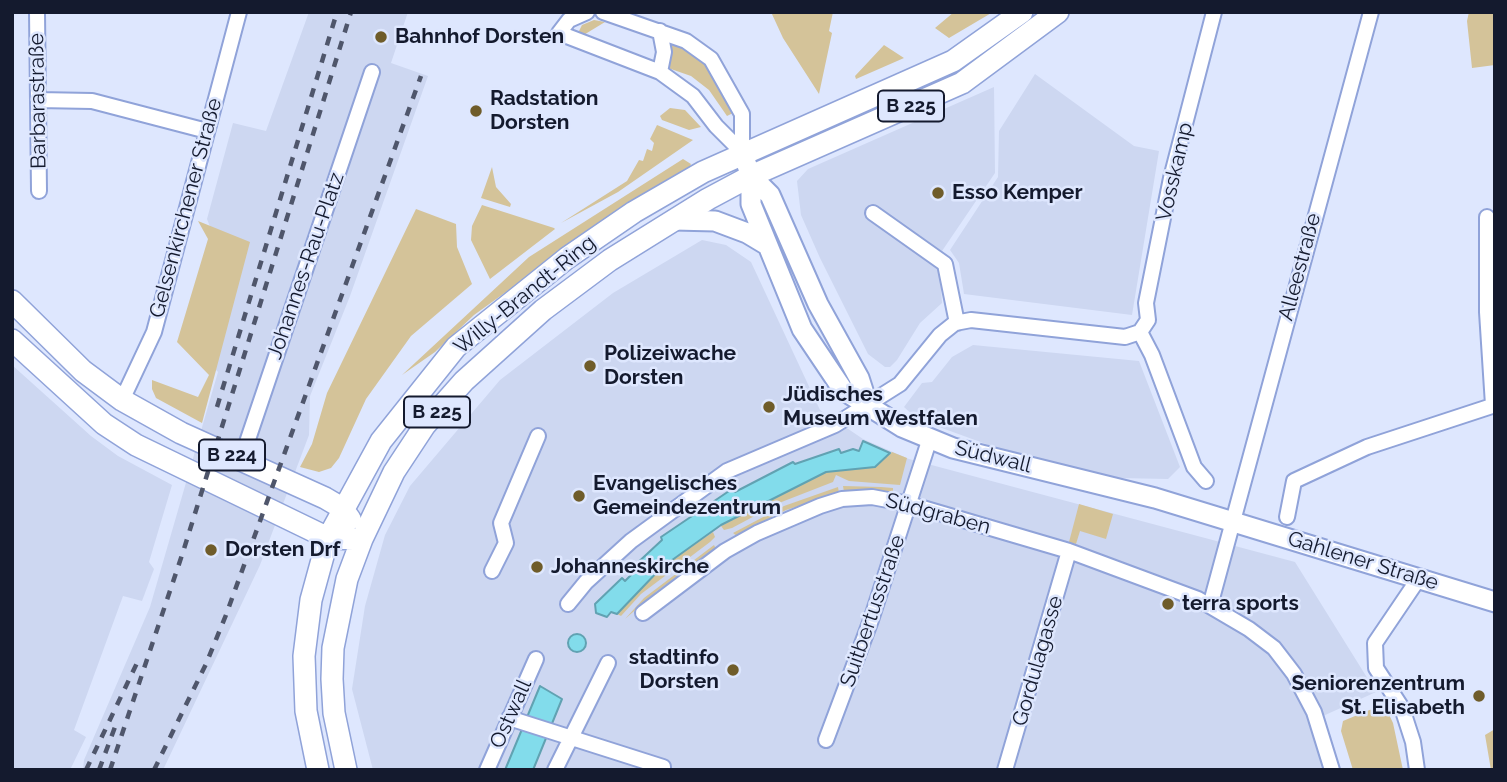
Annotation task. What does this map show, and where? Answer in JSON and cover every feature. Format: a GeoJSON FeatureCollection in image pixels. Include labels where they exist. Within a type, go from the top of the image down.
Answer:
{"type":"FeatureCollection","features":[{"type":"Feature","properties":{"kind":"main road","name":"B 225"},"geometry":{"type":"LineString","coordinates":[[742,152],[953,61],[1021,12]]}},
{"type":"Feature","properties":{"kind":"main road","name":"B 225"},"geometry":{"type":"LineString","coordinates":[[751,176],[962,83],[1058,12]]}},
{"type":"Feature","properties":{"kind":"main road"},"geometry":{"type":"LineString","coordinates":[[742,152],[751,176],[770,195],[818,304],[859,378],[868,406]]}},
{"type":"Feature","properties":{"kind":"main road","name":"Willy-Brandt-Ring"},"geometry":{"type":"LineString","coordinates":[[318,770],[306,711],[304,656],[311,600],[328,538],[342,508],[393,424],[456,347],[532,285],[600,235],[691,178],[742,152]]}},
{"type":"Feature","properties":{"kind":"main road","name":"Willy-Brandt-Ring"},"geometry":{"type":"LineString","coordinates":[[346,770],[334,713],[333,648],[347,579],[382,495],[405,454],[464,381],[543,310],[610,260],[751,176]]}},
{"type":"Feature","properties":{"kind":"main road","name":"Südwall"},"geometry":{"type":"LineString","coordinates":[[751,176],[751,204],[802,330],[843,390],[929,440],[1155,498],[1231,522]]}},
{"type":"Feature","properties":{"kind":"main road"},"geometry":{"type":"LineString","coordinates":[[674,220],[715,222],[747,233],[767,245]]}},
{"type":"Feature","properties":{"kind":"main road","name":"B 224"},"geometry":{"type":"LineString","coordinates":[[12,301],[83,371],[122,400],[181,433],[342,508]]}},
{"type":"Feature","properties":{"kind":"main road"},"geometry":{"type":"LineString","coordinates":[[12,326],[102,403],[122,400]]}},
{"type":"Feature","properties":{"kind":"main road","name":"B 224"},"geometry":{"type":"LineString","coordinates":[[12,340],[104,424],[135,445],[328,538],[362,539]]}},
{"type":"Feature","properties":{"kind":"main road"},"geometry":{"type":"LineString","coordinates":[[342,508],[362,539]]}},
{"type":"Feature","properties":{"kind":"main road","name":"Gahlener Straße"},"geometry":{"type":"LineString","coordinates":[[1231,522],[1495,602]]}},
{"type":"Feature","properties":{"kind":"street","name":"Barbarastraße"},"geometry":{"type":"LineString","coordinates":[[37,12],[39,191]]}},
{"type":"Feature","properties":{"kind":"street","name":"Gelsenkirchener Straße"},"geometry":{"type":"LineString","coordinates":[[122,400],[154,331],[239,12]]}},
{"type":"Feature","properties":{"kind":"street"},"geometry":{"type":"LineString","coordinates":[[587,12],[569,20],[559,33],[660,72],[693,96],[716,127],[742,152]]}},
{"type":"Feature","properties":{"kind":"street"},"geometry":{"type":"LineString","coordinates":[[603,12],[690,43],[705,53],[719,70],[741,114],[742,152]]}},
{"type":"Feature","properties":{"kind":"street","name":"Vosskamp"},"geometry":{"type":"LineString","coordinates":[[1140,332],[1148,320],[1146,303],[1171,178],[1214,12]]}},
{"type":"Feature","properties":{"kind":"street","name":"Alleestraße"},"geometry":{"type":"LineString","coordinates":[[1210,606],[1371,12]]}},
{"type":"Feature","properties":{"kind":"street"},"geometry":{"type":"LineString","coordinates":[[660,32],[664,52],[660,72]]}},
{"type":"Feature","properties":{"kind":"street","name":"Johannes-Rau-Platz"},"geometry":{"type":"LineString","coordinates":[[241,460],[372,72]]}},
{"type":"Feature","properties":{"kind":"street"},"geometry":{"type":"LineString","coordinates":[[38,100],[92,101],[207,131]]}},
{"type":"Feature","properties":{"kind":"street"},"geometry":{"type":"LineString","coordinates":[[873,213],[945,264],[957,323]]}},
{"type":"Feature","properties":{"kind":"street"},"geometry":{"type":"LineString","coordinates":[[1287,517],[1294,481],[1367,447],[1494,405],[1487,312],[1487,217]]}},
{"type":"Feature","properties":{"kind":"street"},"geometry":{"type":"LineString","coordinates":[[568,604],[586,582],[631,541],[727,471],[835,425],[868,406],[900,384],[940,335],[957,323],[971,320],[1125,337],[1140,332],[1152,355],[1194,467],[1206,481]]}},
{"type":"Feature","properties":{"kind":"street"},"geometry":{"type":"LineString","coordinates":[[492,571],[506,542],[502,523],[538,436]]}},
{"type":"Feature","properties":{"kind":"street","name":"Suitbertusstraße"},"geometry":{"type":"LineString","coordinates":[[826,740],[872,620],[929,440]]}},
{"type":"Feature","properties":{"kind":"street","name":"Südgraben"},"geometry":{"type":"LineString","coordinates":[[643,613],[730,548],[820,506],[842,499],[872,497],[909,504],[1069,551],[1210,606],[1274,648],[1294,674],[1314,712],[1332,770]]}},
{"type":"Feature","properties":{"kind":"street","name":"Gordulagasse"},"geometry":{"type":"LineString","coordinates":[[1005,770],[1069,551]]}},
{"type":"Feature","properties":{"kind":"street"},"geometry":{"type":"LineString","coordinates":[[1417,770],[1413,742],[1402,708],[1376,668],[1375,643],[1419,578]]}},
{"type":"Feature","properties":{"kind":"street","name":"Ostwall"},"geometry":{"type":"LineString","coordinates":[[487,770],[513,719],[536,659]]}},
{"type":"Feature","properties":{"kind":"street"},"geometry":{"type":"LineString","coordinates":[[555,770],[564,736],[608,663]]}},
{"type":"Feature","properties":{"kind":"street"},"geometry":{"type":"LineString","coordinates":[[513,719],[663,767],[663,770]]}},
{"type":"Feature","properties":{"kind":"shaded area"},"geometry":{"type":"Polygon","coordinates":[[[309,12],[408,12],[391,63],[428,76],[350,296],[310,396],[309,435],[260,565],[163,770],[83,770],[84,760],[150,607],[218,372],[190,344],[217,245],[207,219],[233,123],[266,131],[309,12]]]}},
{"type":"Feature","properties":{"kind":"shaded area"},"geometry":{"type":"Polygon","coordinates":[[[771,12],[833,12],[829,31],[832,33],[819,94],[783,38],[771,12]]]}},
{"type":"Feature","properties":{"kind":"shaded area"},"geometry":{"type":"Polygon","coordinates":[[[954,12],[993,12],[949,38],[935,28],[954,12]]]}},
{"type":"Feature","properties":{"kind":"shaded area"},"geometry":{"type":"Polygon","coordinates":[[[1469,12],[1495,12],[1495,65],[1472,68],[1467,21],[1469,12]]]}},
{"type":"Feature","properties":{"kind":"shaded area"},"geometry":{"type":"Polygon","coordinates":[[[594,20],[605,22],[582,36],[579,31],[582,25],[594,20]]]}},
{"type":"Feature","properties":{"kind":"shaded area"},"geometry":{"type":"Polygon","coordinates":[[[671,42],[686,48],[711,70],[733,113],[727,116],[709,90],[691,76],[668,68],[671,42]]]}},
{"type":"Feature","properties":{"kind":"shaded area"},"geometry":{"type":"Polygon","coordinates":[[[884,45],[904,58],[856,79],[855,76],[884,45]]]}},
{"type":"Feature","properties":{"kind":"shaded area"},"geometry":{"type":"Polygon","coordinates":[[[1035,74],[1134,146],[1159,151],[1132,315],[964,294],[959,263],[950,250],[998,177],[999,131],[1035,74]]]}},
{"type":"Feature","properties":{"kind":"shaded area"},"geometry":{"type":"Polygon","coordinates":[[[994,87],[995,173],[942,251],[877,207],[870,218],[937,265],[940,272],[942,303],[920,323],[897,360],[890,367],[885,367],[868,354],[820,258],[801,215],[797,181],[808,169],[994,87]]]}},
{"type":"Feature","properties":{"kind":"shaded area"},"geometry":{"type":"Polygon","coordinates":[[[670,108],[685,110],[701,127],[689,130],[662,120],[660,116],[670,108]]]}},
{"type":"Feature","properties":{"kind":"shaded area"},"geometry":{"type":"Polygon","coordinates":[[[657,125],[693,140],[618,192],[561,223],[627,181],[639,160],[643,161],[647,149],[652,151],[654,143],[650,139],[657,125]]]}},
{"type":"Feature","properties":{"kind":"shaded area"},"geometry":{"type":"Polygon","coordinates":[[[683,159],[691,164],[688,170],[574,243],[474,315],[435,352],[402,375],[529,257],[683,159]]]}},
{"type":"Feature","properties":{"kind":"shaded area"},"geometry":{"type":"Polygon","coordinates":[[[492,167],[496,187],[511,204],[510,207],[481,198],[492,167]]]}},
{"type":"Feature","properties":{"kind":"shaded area"},"geometry":{"type":"Polygon","coordinates":[[[482,205],[555,229],[490,279],[471,240],[472,226],[482,205]]]}},
{"type":"Feature","properties":{"kind":"shaded area"},"geometry":{"type":"Polygon","coordinates":[[[416,209],[456,224],[457,247],[472,284],[411,336],[366,399],[339,458],[331,468],[319,472],[300,467],[312,444],[327,393],[416,209]]]}},
{"type":"Feature","properties":{"kind":"shaded area"},"geometry":{"type":"Polygon","coordinates":[[[198,221],[250,242],[202,423],[156,398],[152,389],[152,380],[198,397],[209,375],[177,342],[208,239],[198,221]]]}},
{"type":"Feature","properties":{"kind":"shaded area"},"geometry":{"type":"Polygon","coordinates":[[[702,240],[726,245],[751,262],[820,410],[863,439],[909,459],[1295,562],[1376,692],[1323,716],[1315,735],[1324,770],[373,770],[352,689],[365,606],[385,535],[410,486],[500,380],[613,293],[702,240]]]}},
{"type":"Feature","properties":{"kind":"shaded area"},"geometry":{"type":"Polygon","coordinates":[[[973,345],[1139,361],[1180,467],[1168,479],[1118,478],[997,448],[917,419],[904,407],[922,383],[932,382],[952,357],[973,345]]]}},
{"type":"Feature","properties":{"kind":"shaded area"},"geometry":{"type":"Polygon","coordinates":[[[12,365],[91,436],[118,456],[172,485],[149,562],[154,569],[142,601],[123,596],[74,730],[86,737],[70,770],[12,770],[12,365]]]}},
{"type":"Feature","properties":{"kind":"shaded area"},"geometry":{"type":"Polygon","coordinates":[[[892,452],[907,458],[900,485],[849,481],[836,475],[833,482],[779,503],[732,528],[724,530],[721,526],[820,475],[832,470],[875,467],[892,452]]]}},
{"type":"Feature","properties":{"kind":"shaded area"},"geometry":{"type":"Polygon","coordinates":[[[843,486],[893,488],[893,493],[844,492],[843,486]]]}},
{"type":"Feature","properties":{"kind":"shaded area"},"geometry":{"type":"Polygon","coordinates":[[[838,487],[839,493],[786,510],[737,536],[733,533],[784,506],[838,487]]]}},
{"type":"Feature","properties":{"kind":"shaded area"},"geometry":{"type":"Polygon","coordinates":[[[1079,504],[1113,514],[1106,539],[1080,531],[1076,544],[1069,542],[1079,504]]]}},
{"type":"Feature","properties":{"kind":"shaded area"},"geometry":{"type":"Polygon","coordinates":[[[713,532],[715,537],[710,542],[641,594],[621,616],[617,614],[661,568],[713,532]]]}},
{"type":"Feature","properties":{"kind":"shaded area"},"geometry":{"type":"Polygon","coordinates":[[[714,545],[716,549],[657,591],[625,619],[644,598],[714,545]]]}},
{"type":"Feature","properties":{"kind":"shaded area"},"geometry":{"type":"Polygon","coordinates":[[[1384,704],[1393,723],[1403,770],[1353,770],[1341,731],[1343,721],[1384,704]]]}},
{"type":"Feature","properties":{"kind":"shaded area"},"geometry":{"type":"Polygon","coordinates":[[[1495,729],[1495,770],[1491,770],[1485,735],[1495,729]]]}},
{"type":"Feature","properties":{"kind":"water"},"geometry":{"type":"Polygon","coordinates":[[[863,441],[890,453],[875,467],[826,472],[721,525],[661,568],[617,614],[611,612],[607,617],[596,613],[595,604],[622,578],[625,581],[635,571],[633,567],[662,540],[661,537],[732,489],[735,492],[793,462],[795,464],[839,449],[841,453],[853,449],[859,451],[863,441]]]}},
{"type":"Feature","properties":{"kind":"water"},"geometry":{"type":"Polygon","coordinates":[[[577,634],[583,637],[586,643],[583,649],[577,652],[571,649],[568,643],[571,637],[577,634]]]}},
{"type":"Feature","properties":{"kind":"water"},"geometry":{"type":"Polygon","coordinates":[[[540,686],[562,699],[533,770],[505,770],[540,686]]]}},
{"type":"Feature","properties":{"kind":"railway"},"geometry":{"type":"LineString","coordinates":[[217,407],[337,12]]}},
{"type":"Feature","properties":{"kind":"railway"},"geometry":{"type":"LineString","coordinates":[[110,770],[183,552],[351,12]]}},
{"type":"Feature","properties":{"kind":"railway"},"geometry":{"type":"LineString","coordinates":[[154,770],[206,664],[226,615],[421,76]]}},
{"type":"Feature","properties":{"kind":"railway"},"geometry":{"type":"LineString","coordinates":[[86,770],[137,663]]}},
{"type":"Feature","properties":{"kind":"railway"},"geometry":{"type":"LineString","coordinates":[[99,770],[115,727]]}},
{"type":"Feature","properties":{"kind":"place","name":"Bahnhof Dorsten"},"geometry":{"type":"Point","coordinates":[381,37]}},
{"type":"Feature","properties":{"kind":"place","name":"Radstation Dorsten"},"geometry":{"type":"Point","coordinates":[476,111]}},
{"type":"Feature","properties":{"kind":"place","name":"Esso Kemper"},"geometry":{"type":"Point","coordinates":[938,193]}},
{"type":"Feature","properties":{"kind":"place","name":"Polizeiwache Dorsten"},"geometry":{"type":"Point","coordinates":[590,366]}},
{"type":"Feature","properties":{"kind":"place","name":"Jüdisches Museum Westfalen"},"geometry":{"type":"Point","coordinates":[769,407]}},
{"type":"Feature","properties":{"kind":"place","name":"Evangelisches Gemeindezentrum"},"geometry":{"type":"Point","coordinates":[579,496]}},
{"type":"Feature","properties":{"kind":"place","name":"Dorsten Drf"},"geometry":{"type":"Point","coordinates":[211,550]}},
{"type":"Feature","properties":{"kind":"place","name":"Johanneskirche"},"geometry":{"type":"Point","coordinates":[537,567]}},
{"type":"Feature","properties":{"kind":"place","name":"terra sports"},"geometry":{"type":"Point","coordinates":[1168,604]}},
{"type":"Feature","properties":{"kind":"place","name":"stadtinfo Dorsten"},"geometry":{"type":"Point","coordinates":[733,670]}},
{"type":"Feature","properties":{"kind":"place","name":"Seniorenzentrum St. Elisabeth"},"geometry":{"type":"Point","coordinates":[1479,696]}}]}
